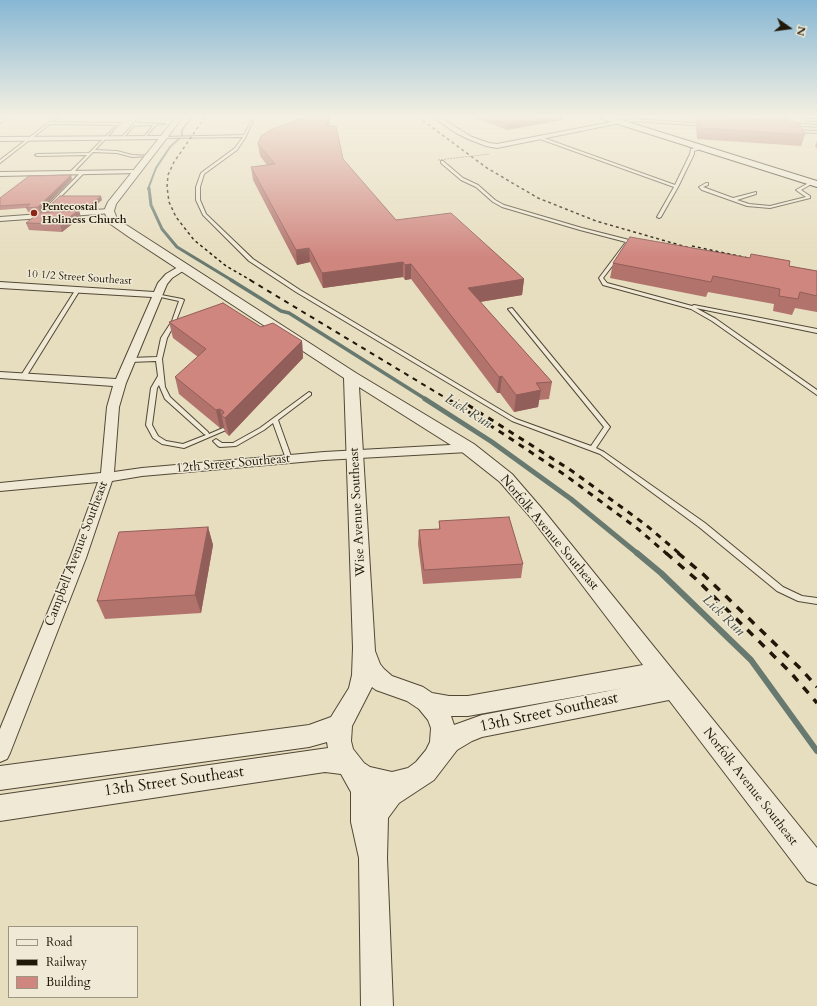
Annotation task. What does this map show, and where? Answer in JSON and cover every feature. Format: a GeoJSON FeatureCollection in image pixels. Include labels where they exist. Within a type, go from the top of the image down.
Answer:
{"type":"FeatureCollection","features":[{"type":"Feature","properties":{"kind":"main road"},"geometry":{"type":"LineString","coordinates":[[756,164],[816,183]]}},
{"type":"Feature","properties":{"kind":"street"},"geometry":{"type":"LineString","coordinates":[[143,164],[111,204],[109,212],[114,221],[183,267]]}},
{"type":"Feature","properties":{"kind":"street"},"geometry":{"type":"LineString","coordinates":[[0,174],[136,172]]}},
{"type":"Feature","properties":{"kind":"street"},"geometry":{"type":"LineString","coordinates":[[0,219],[109,212]]}},
{"type":"Feature","properties":{"kind":"street","name":"Campbell Avenue Southeast"},"geometry":{"type":"LineString","coordinates":[[0,753],[78,558],[107,477],[113,407],[120,383],[163,283],[169,276],[183,267]]}},
{"type":"Feature","properties":{"kind":"street","name":"Norfolk Avenue Southeast"},"geometry":{"type":"LineString","coordinates":[[183,267],[351,376],[468,448],[486,461],[517,489],[817,871]]}},
{"type":"Feature","properties":{"kind":"street","name":"10 1/2 Street Southeast"},"geometry":{"type":"LineString","coordinates":[[0,285],[158,295]]}},
{"type":"Feature","properties":{"kind":"street"},"geometry":{"type":"LineString","coordinates":[[0,375],[120,383]]}},
{"type":"Feature","properties":{"kind":"street","name":"Wise Avenue Southeast"},"geometry":{"type":"LineString","coordinates":[[351,376],[364,648],[363,675],[360,690],[340,725],[339,741],[342,754],[352,768],[364,792],[365,822],[373,858]]}},
{"type":"Feature","properties":{"kind":"street","name":"12th Street Southeast"},"geometry":{"type":"LineString","coordinates":[[0,487],[107,477],[142,472],[289,459],[468,448]]}},
{"type":"Feature","properties":{"kind":"street","name":"Wise Avenue Southeast"},"geometry":{"type":"LineString","coordinates":[[364,648],[370,668],[376,676],[384,683],[415,694],[427,702],[438,714],[443,728],[442,742],[435,758],[424,771],[410,779],[381,804],[376,817],[373,858],[377,1006]]}},
{"type":"Feature","properties":{"kind":"street","name":"13th Street Southeast"},"geometry":{"type":"LineString","coordinates":[[427,702],[449,706],[468,706],[667,680]]}},
{"type":"Feature","properties":{"kind":"street","name":"13th Street Southeast"},"geometry":{"type":"LineString","coordinates":[[435,758],[448,742],[464,732],[482,726],[667,680]]}},
{"type":"Feature","properties":{"kind":"street"},"geometry":{"type":"LineString","coordinates":[[353,704],[362,696],[373,692],[384,689],[401,690]]}},
{"type":"Feature","properties":{"kind":"street","name":"13th Street Southeast"},"geometry":{"type":"LineString","coordinates":[[0,778],[309,736],[325,732],[340,725]]}},
{"type":"Feature","properties":{"kind":"street","name":"13th Street Southeast"},"geometry":{"type":"LineString","coordinates":[[0,808],[325,760],[335,760],[352,768]]}},
{"type":"Feature","properties":{"kind":"street"},"geometry":{"type":"LineString","coordinates":[[352,768],[365,778],[392,785],[410,779]]}},
{"type":"Feature","properties":{"kind":"lane"},"geometry":{"type":"LineString","coordinates":[[71,173],[80,164]]}},
{"type":"Feature","properties":{"kind":"lane"},"geometry":{"type":"LineString","coordinates":[[216,164],[202,174],[198,187],[198,200],[204,214],[251,260],[298,290],[514,420],[602,453],[702,525],[780,589],[801,599],[817,601]]}},
{"type":"Feature","properties":{"kind":"lane"},"geometry":{"type":"LineString","coordinates":[[444,164],[462,179],[477,186],[494,201],[503,206],[580,229],[640,244]]}},
{"type":"Feature","properties":{"kind":"lane"},"geometry":{"type":"LineString","coordinates":[[612,164],[676,187]]}},
{"type":"Feature","properties":{"kind":"lane"},"geometry":{"type":"LineString","coordinates":[[659,218],[688,164]]}},
{"type":"Feature","properties":{"kind":"lane"},"geometry":{"type":"LineString","coordinates":[[39,217],[82,173]]}},
{"type":"Feature","properties":{"kind":"lane"},"geometry":{"type":"LineString","coordinates":[[707,184],[701,187],[703,190],[732,200],[748,205],[776,206],[809,197],[798,190],[816,183]]}},
{"type":"Feature","properties":{"kind":"lane"},"geometry":{"type":"LineString","coordinates":[[732,200],[755,193]]}},
{"type":"Feature","properties":{"kind":"lane"},"geometry":{"type":"LineString","coordinates":[[629,241],[601,278],[602,281],[611,287],[693,308],[714,320],[817,393]]}},
{"type":"Feature","properties":{"kind":"lane"},"geometry":{"type":"LineString","coordinates":[[23,376],[78,290]]}},
{"type":"Feature","properties":{"kind":"lane"},"geometry":{"type":"LineString","coordinates":[[158,295],[182,300],[174,321],[164,338],[160,360],[162,387],[167,398],[206,433]]}},
{"type":"Feature","properties":{"kind":"lane"},"geometry":{"type":"LineString","coordinates":[[680,304],[728,312],[817,331]]}},
{"type":"Feature","properties":{"kind":"lane"},"geometry":{"type":"LineString","coordinates":[[510,309],[607,428],[592,449]]}},
{"type":"Feature","properties":{"kind":"lane"},"geometry":{"type":"LineString","coordinates":[[174,321],[181,319]]}},
{"type":"Feature","properties":{"kind":"lane"},"geometry":{"type":"LineString","coordinates":[[130,360],[160,360]]}},
{"type":"Feature","properties":{"kind":"lane"},"geometry":{"type":"LineString","coordinates":[[161,375],[154,388],[149,425],[155,437],[164,443],[184,446],[223,430]]}},
{"type":"Feature","properties":{"kind":"lane"},"geometry":{"type":"LineString","coordinates":[[216,441],[220,445],[234,445],[262,429],[309,394]]}},
{"type":"Feature","properties":{"kind":"lane"},"geometry":{"type":"LineString","coordinates":[[275,419],[289,459]]}},
{"type":"Feature","properties":{"kind":"building"},"geometry":{"type":"Polygon","coordinates":[[[275,164],[347,164],[396,220],[451,213],[524,279],[468,288],[552,382],[536,383],[541,390],[516,395],[502,376],[499,377],[411,264],[405,265],[403,262],[322,273],[309,248],[296,250],[251,167],[275,164]]]}},
{"type":"Feature","properties":{"kind":"building"},"geometry":{"type":"Polygon","coordinates":[[[71,175],[38,207],[26,208],[30,204],[0,206],[0,198],[29,176],[71,175]]]}},
{"type":"Feature","properties":{"kind":"building"},"geometry":{"type":"Polygon","coordinates":[[[60,196],[101,196],[90,205],[47,208],[60,196]]]}},
{"type":"Feature","properties":{"kind":"building"},"geometry":{"type":"Polygon","coordinates":[[[79,210],[60,224],[26,223],[39,213],[79,210]]]}},
{"type":"Feature","properties":{"kind":"building"},"geometry":{"type":"Polygon","coordinates":[[[630,237],[750,258],[751,254],[790,261],[789,266],[817,271],[817,296],[800,292],[798,299],[779,296],[780,289],[713,276],[711,282],[613,263],[630,237]]]}},
{"type":"Feature","properties":{"kind":"building"},"geometry":{"type":"Polygon","coordinates":[[[223,303],[261,327],[273,323],[302,341],[225,418],[221,415],[224,413],[223,411],[220,409],[216,410],[175,377],[206,349],[169,322],[223,303]]]}},
{"type":"Feature","properties":{"kind":"building"},"geometry":{"type":"Polygon","coordinates":[[[509,517],[523,564],[424,570],[419,530],[440,529],[439,521],[509,517]]]}},
{"type":"Feature","properties":{"kind":"building"},"geometry":{"type":"Polygon","coordinates":[[[208,527],[195,595],[97,601],[119,532],[208,527]]]}},
{"type":"Feature","properties":{"kind":"waterway","name":"Lick Run"},"geometry":{"type":"LineString","coordinates":[[148,189],[159,164]]}},
{"type":"Feature","properties":{"kind":"waterway","name":"Lick Run"},"geometry":{"type":"LineString","coordinates":[[149,188],[151,205],[162,229],[177,247],[233,281]]}},
{"type":"Feature","properties":{"kind":"waterway","name":"Lick Run"},"geometry":{"type":"LineString","coordinates":[[231,280],[281,311],[289,313],[427,400]]}},
{"type":"Feature","properties":{"kind":"waterway","name":"Lick Run"},"geometry":{"type":"LineString","coordinates":[[425,399],[492,442],[571,499],[638,554]]}},
{"type":"Feature","properties":{"kind":"waterway","name":"Lick Run"},"geometry":{"type":"LineString","coordinates":[[637,553],[661,573],[751,660],[817,751]]}},
{"type":"Feature","properties":{"kind":"railway"},"geometry":{"type":"LineString","coordinates":[[173,164],[168,175],[167,187],[169,202],[176,217],[194,240],[226,266],[252,281]]}},
{"type":"Feature","properties":{"kind":"railway"},"geometry":{"type":"LineString","coordinates":[[482,164],[538,198],[596,221],[697,250]]}},
{"type":"Feature","properties":{"kind":"railway"},"geometry":{"type":"LineString","coordinates":[[692,246],[748,258]]}},
{"type":"Feature","properties":{"kind":"railway"},"geometry":{"type":"LineString","coordinates":[[250,280],[449,400]]}},
{"type":"Feature","properties":{"kind":"railway"},"geometry":{"type":"LineString","coordinates":[[448,399],[565,475],[638,529],[667,554]]}},
{"type":"Feature","properties":{"kind":"railway"},"geometry":{"type":"LineString","coordinates":[[468,405],[572,471],[646,525],[680,554]]}},
{"type":"Feature","properties":{"kind":"railway"},"geometry":{"type":"LineString","coordinates":[[666,553],[696,579],[791,673],[817,703]]}},
{"type":"Feature","properties":{"kind":"railway"},"geometry":{"type":"LineString","coordinates":[[678,553],[704,575],[801,669],[817,687]]}},
{"type":"Feature","properties":{"kind":"place","name":"Pentecostal Holiness Church"},"geometry":{"type":"Point","coordinates":[34,213]}}]}
